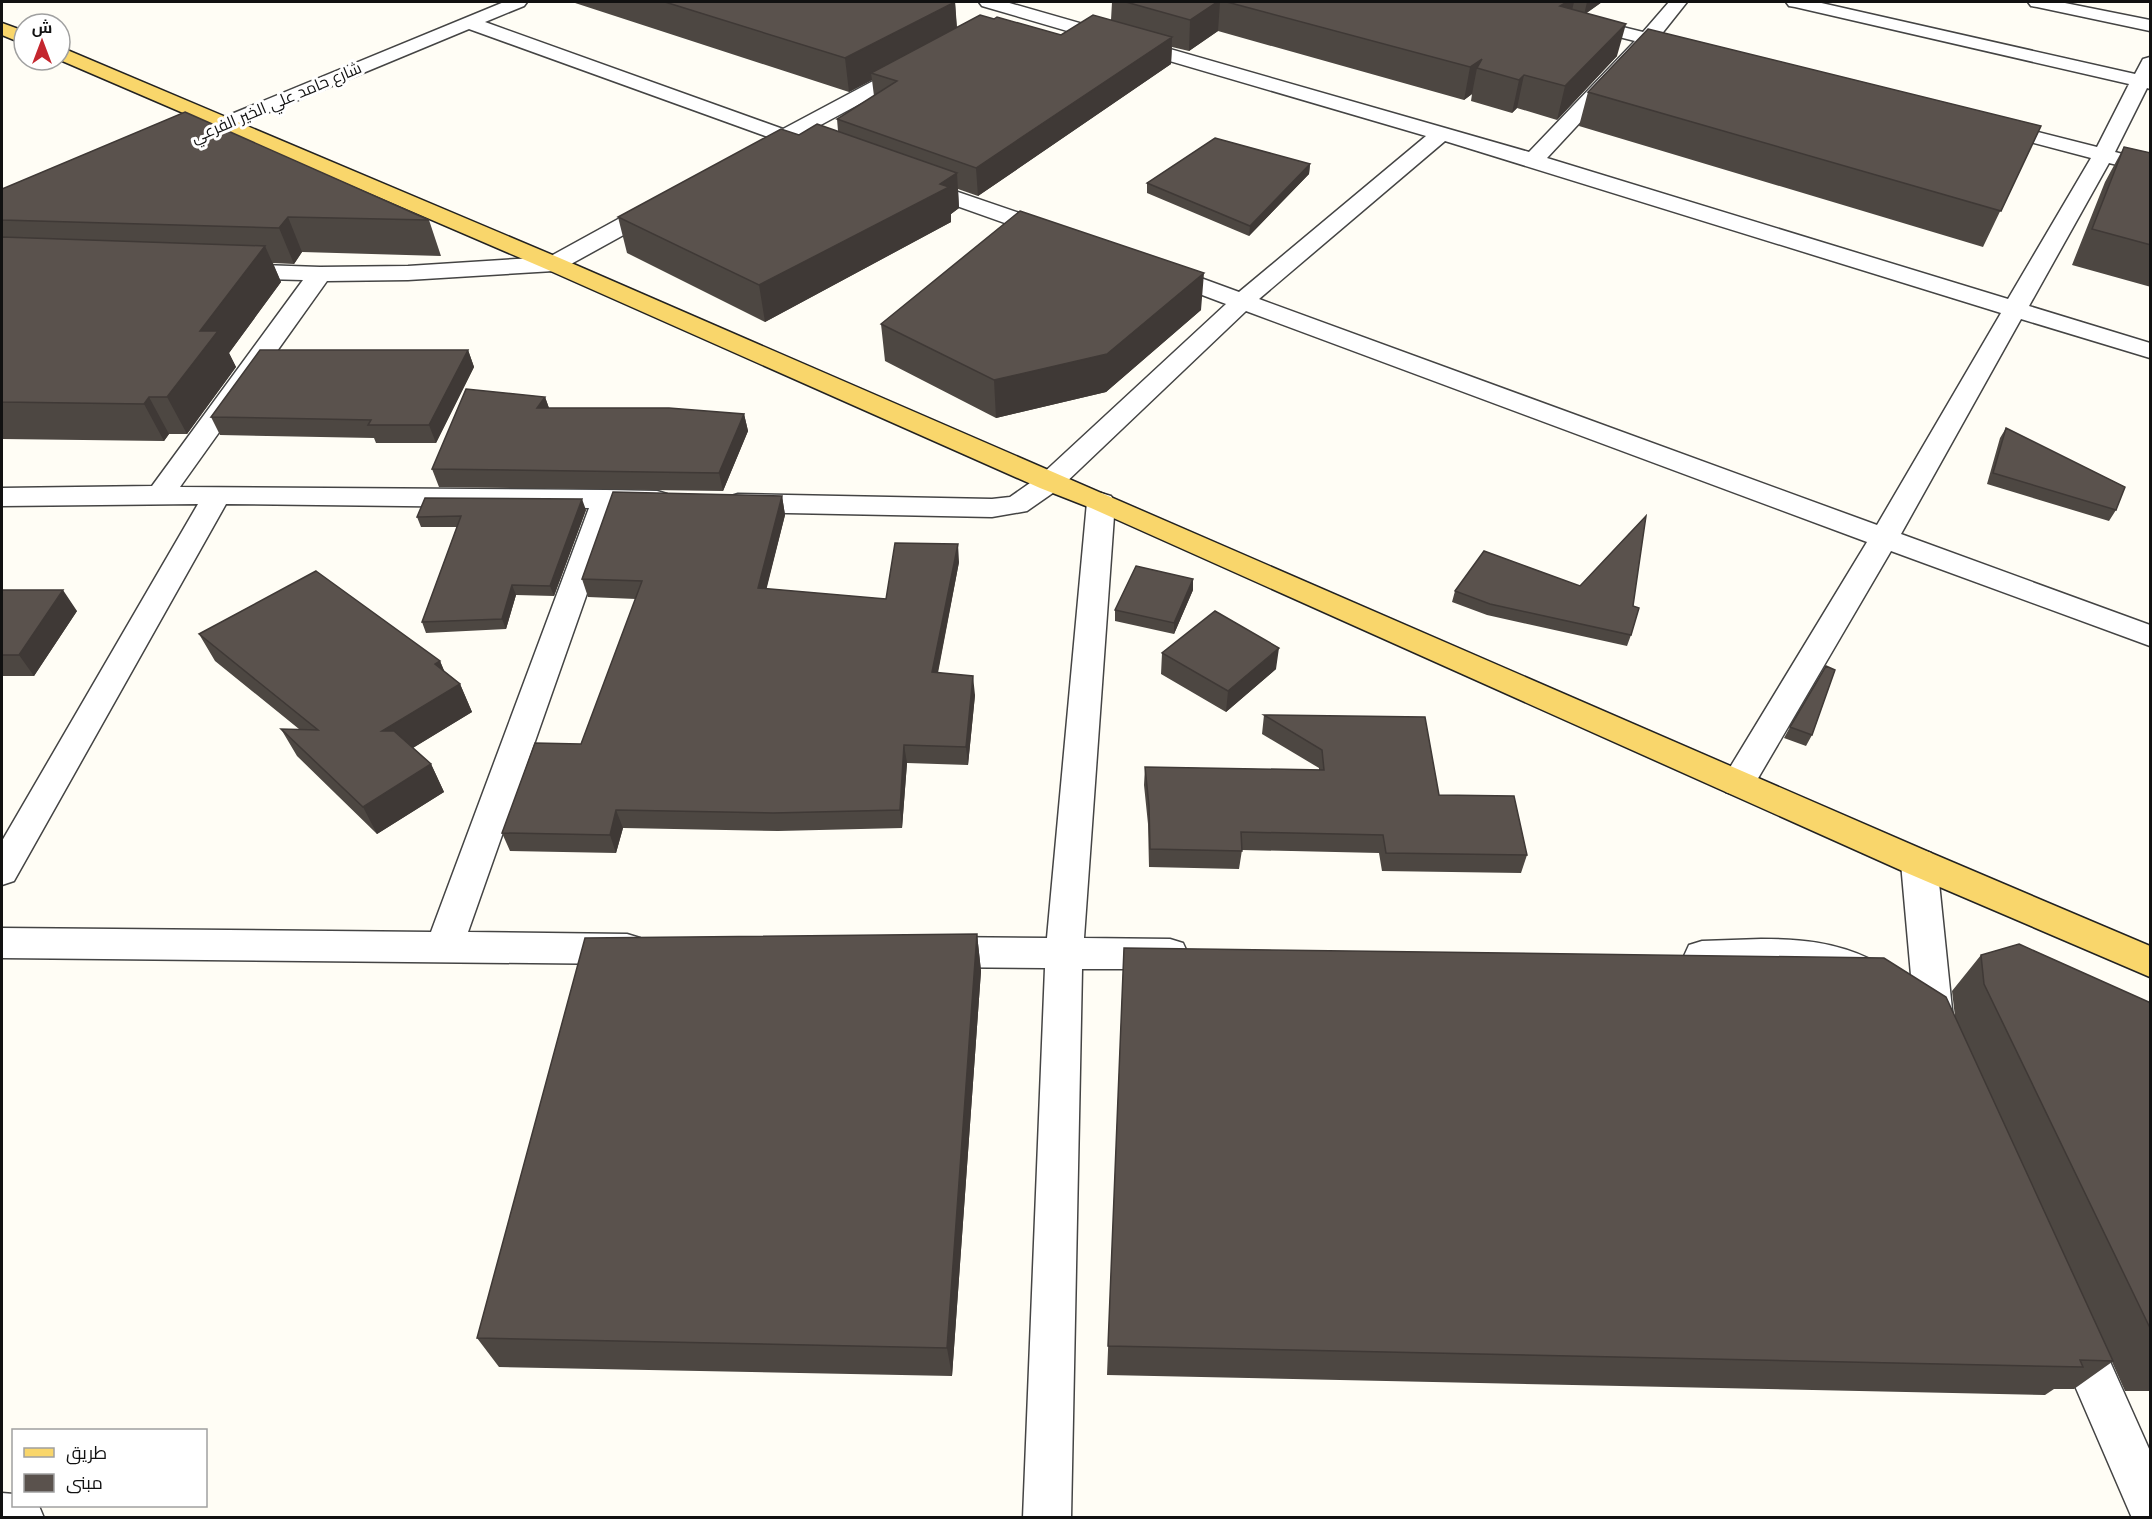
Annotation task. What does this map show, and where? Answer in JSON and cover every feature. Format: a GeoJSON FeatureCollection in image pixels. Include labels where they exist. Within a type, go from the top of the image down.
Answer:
{"type":"FeatureCollection","features":[{"type":"Feature","properties":{"kind":"main road"},"geometry":{"type":"LineString","coordinates":[[72,58],[554,264],[1050,482],[1101,502],[1919,863],[2151,962]]}},
{"type":"Feature","properties":{"kind":"street","name":"شارع حامد علي الخير الفرعي"},"geometry":{"type":"LineString","coordinates":[[170,146],[518,2]]}},
{"type":"Feature","properties":{"kind":"street"},"geometry":{"type":"LineString","coordinates":[[988,2],[1026,6],[2151,351]]}},
{"type":"Feature","properties":{"kind":"street"},"geometry":{"type":"LineString","coordinates":[[1501,2],[1705,53]]}},
{"type":"Feature","properties":{"kind":"street"},"geometry":{"type":"LineString","coordinates":[[1533,160],[1648,39],[1678,2]]}},
{"type":"Feature","properties":{"kind":"street"},"geometry":{"type":"LineString","coordinates":[[1738,783],[1885,536],[2147,75],[1795,2]]}},
{"type":"Feature","properties":{"kind":"street"},"geometry":{"type":"LineString","coordinates":[[2037,2],[2151,26]]}},
{"type":"Feature","properties":{"kind":"street"},"geometry":{"type":"LineString","coordinates":[[998,21],[1026,6]]}},
{"type":"Feature","properties":{"kind":"street"},"geometry":{"type":"LineString","coordinates":[[467,22],[841,157]]}},
{"type":"Feature","properties":{"kind":"street"},"geometry":{"type":"LineString","coordinates":[[753,154],[927,60]]}},
{"type":"Feature","properties":{"kind":"street"},"geometry":{"type":"LineString","coordinates":[[1977,123],[2151,167]]}},
{"type":"Feature","properties":{"kind":"street"},"geometry":{"type":"LineString","coordinates":[[2,497],[160,495],[606,499],[992,508],[1017,505],[1050,482],[1243,301],[1442,133]]}},
{"type":"Feature","properties":{"kind":"street"},"geometry":{"type":"LineString","coordinates":[[896,177],[1075,241]]}},
{"type":"Feature","properties":{"kind":"street"},"geometry":{"type":"LineString","coordinates":[[214,270],[320,274],[408,273],[554,264],[680,195]]}},
{"type":"Feature","properties":{"kind":"street"},"geometry":{"type":"LineString","coordinates":[[1142,265],[1885,536],[2151,636]]}},
{"type":"Feature","properties":{"kind":"street"},"geometry":{"type":"LineString","coordinates":[[160,495],[320,274]]}},
{"type":"Feature","properties":{"kind":"street"},"geometry":{"type":"LineString","coordinates":[[2,871],[217,496]]}},
{"type":"Feature","properties":{"kind":"street"},"geometry":{"type":"LineString","coordinates":[[444,947],[606,499]]}},
{"type":"Feature","properties":{"kind":"street"},"geometry":{"type":"LineString","coordinates":[[1047,1518],[1064,954],[1101,502]]}},
{"type":"Feature","properties":{"kind":"street"},"geometry":{"type":"LineString","coordinates":[[1919,863],[1934,1020],[1954,1063]]}},
{"type":"Feature","properties":{"kind":"street"},"geometry":{"type":"LineString","coordinates":[[2,943],[658,950]]}},
{"type":"Feature","properties":{"kind":"street"},"geometry":{"type":"LineString","coordinates":[[897,952],[1208,954]]}},
{"type":"Feature","properties":{"kind":"street"},"geometry":{"type":"LineString","coordinates":[[1675,956],[1808,956],[1830,959],[1849,965],[1934,1020]]}},
{"type":"Feature","properties":{"kind":"street"},"geometry":{"type":"LineString","coordinates":[[2059,1300],[2151,1504]]}},
{"type":"Feature","properties":{"kind":"street"},"geometry":{"type":"LineString","coordinates":[[2,1517],[20,1518]]}},
{"type":"Feature","properties":{"kind":"building"},"geometry":{"type":"Polygon","coordinates":[[[665,2],[955,2],[845,58],[665,2]]]}},
{"type":"Feature","properties":{"kind":"building"},"geometry":{"type":"Polygon","coordinates":[[[1126,2],[1217,2],[1190,20],[1126,2]]]}},
{"type":"Feature","properties":{"kind":"building"},"geometry":{"type":"Polygon","coordinates":[[[1227,2],[1567,2],[1560,6],[1626,24],[1565,86],[1524,75],[1519,80],[1477,68],[1482,59],[1470,67],[1227,2]]]}},
{"type":"Feature","properties":{"kind":"building"},"geometry":{"type":"Polygon","coordinates":[[[980,15],[994,19],[997,17],[1061,35],[1093,15],[1172,37],[976,168],[837,119],[897,81],[871,73],[980,15]]]}},
{"type":"Feature","properties":{"kind":"building"},"geometry":{"type":"Polygon","coordinates":[[[1648,29],[2041,126],[2001,211],[1588,92],[1648,29]]]}},
{"type":"Feature","properties":{"kind":"building"},"geometry":{"type":"Polygon","coordinates":[[[185,112],[429,220],[288,217],[279,228],[2,220],[2,189],[185,112]]]}},
{"type":"Feature","properties":{"kind":"building"},"geometry":{"type":"Polygon","coordinates":[[[817,124],[957,173],[940,184],[949,187],[759,285],[618,217],[781,129],[799,135],[817,124]]]}},
{"type":"Feature","properties":{"kind":"building"},"geometry":{"type":"Polygon","coordinates":[[[1215,138],[1310,164],[1250,226],[1147,183],[1215,138]]]}},
{"type":"Feature","properties":{"kind":"building"},"geometry":{"type":"Polygon","coordinates":[[[2124,147],[2151,153],[2151,245],[2092,229],[2124,147]]]}},
{"type":"Feature","properties":{"kind":"building"},"geometry":{"type":"Polygon","coordinates":[[[1020,211],[1204,273],[1107,354],[994,380],[881,324],[1020,211]]]}},
{"type":"Feature","properties":{"kind":"building"},"geometry":{"type":"Polygon","coordinates":[[[2,237],[265,246],[200,331],[218,331],[167,397],[149,397],[144,404],[2,402],[2,237]]]}},
{"type":"Feature","properties":{"kind":"building"},"geometry":{"type":"Polygon","coordinates":[[[260,350],[468,350],[429,425],[368,425],[371,420],[211,417],[260,350]]]}},
{"type":"Feature","properties":{"kind":"building"},"geometry":{"type":"Polygon","coordinates":[[[466,389],[545,397],[537,408],[669,408],[744,414],[719,473],[432,469],[466,389]]]}},
{"type":"Feature","properties":{"kind":"building"},"geometry":{"type":"Polygon","coordinates":[[[2006,428],[2125,487],[2116,510],[1993,473],[2006,428]]]}},
{"type":"Feature","properties":{"kind":"building"},"geometry":{"type":"Polygon","coordinates":[[[613,492],[782,496],[758,588],[886,599],[895,543],[958,544],[932,672],[973,676],[966,747],[904,745],[900,810],[773,813],[616,810],[610,835],[502,833],[535,743],[581,744],[642,581],[582,579],[613,492]]]}},
{"type":"Feature","properties":{"kind":"building"},"geometry":{"type":"Polygon","coordinates":[[[425,498],[582,499],[550,586],[512,585],[502,619],[422,622],[461,516],[417,517],[425,498]]]}},
{"type":"Feature","properties":{"kind":"building"},"geometry":{"type":"Polygon","coordinates":[[[1646,516],[1633,606],[1639,608],[1631,635],[1490,604],[1455,591],[1484,551],[1580,586],[1646,516]]]}},
{"type":"Feature","properties":{"kind":"building"},"geometry":{"type":"Polygon","coordinates":[[[1136,566],[1193,579],[1174,623],[1115,610],[1136,566]]]}},
{"type":"Feature","properties":{"kind":"building"},"geometry":{"type":"Polygon","coordinates":[[[316,571],[440,661],[435,664],[460,684],[382,731],[394,731],[431,764],[363,807],[281,729],[318,730],[199,634],[316,571]]]}},
{"type":"Feature","properties":{"kind":"building"},"geometry":{"type":"Polygon","coordinates":[[[2,590],[63,590],[19,655],[2,655],[2,590]]]}},
{"type":"Feature","properties":{"kind":"building"},"geometry":{"type":"Polygon","coordinates":[[[1215,611],[1279,648],[1228,691],[1162,653],[1215,611]]]}},
{"type":"Feature","properties":{"kind":"building"},"geometry":{"type":"Polygon","coordinates":[[[1826,666],[1835,670],[1812,735],[1790,727],[1826,666]]]}},
{"type":"Feature","properties":{"kind":"building"},"geometry":{"type":"Polygon","coordinates":[[[1264,715],[1425,717],[1439,795],[1514,796],[1527,855],[1386,853],[1383,835],[1241,832],[1242,851],[1150,849],[1145,767],[1324,770],[1322,750],[1264,715]]]}},
{"type":"Feature","properties":{"kind":"building"},"geometry":{"type":"Polygon","coordinates":[[[977,934],[947,1348],[477,1338],[585,938],[977,934]]]}},
{"type":"Feature","properties":{"kind":"building"},"geometry":{"type":"Polygon","coordinates":[[[2019,944],[2151,1003],[2151,1330],[1984,984],[1981,955],[2019,944]]]}},
{"type":"Feature","properties":{"kind":"building"},"geometry":{"type":"Polygon","coordinates":[[[1124,948],[1884,958],[1946,997],[2113,1361],[2080,1360],[2083,1367],[1108,1346],[1124,948]]]}}]}
